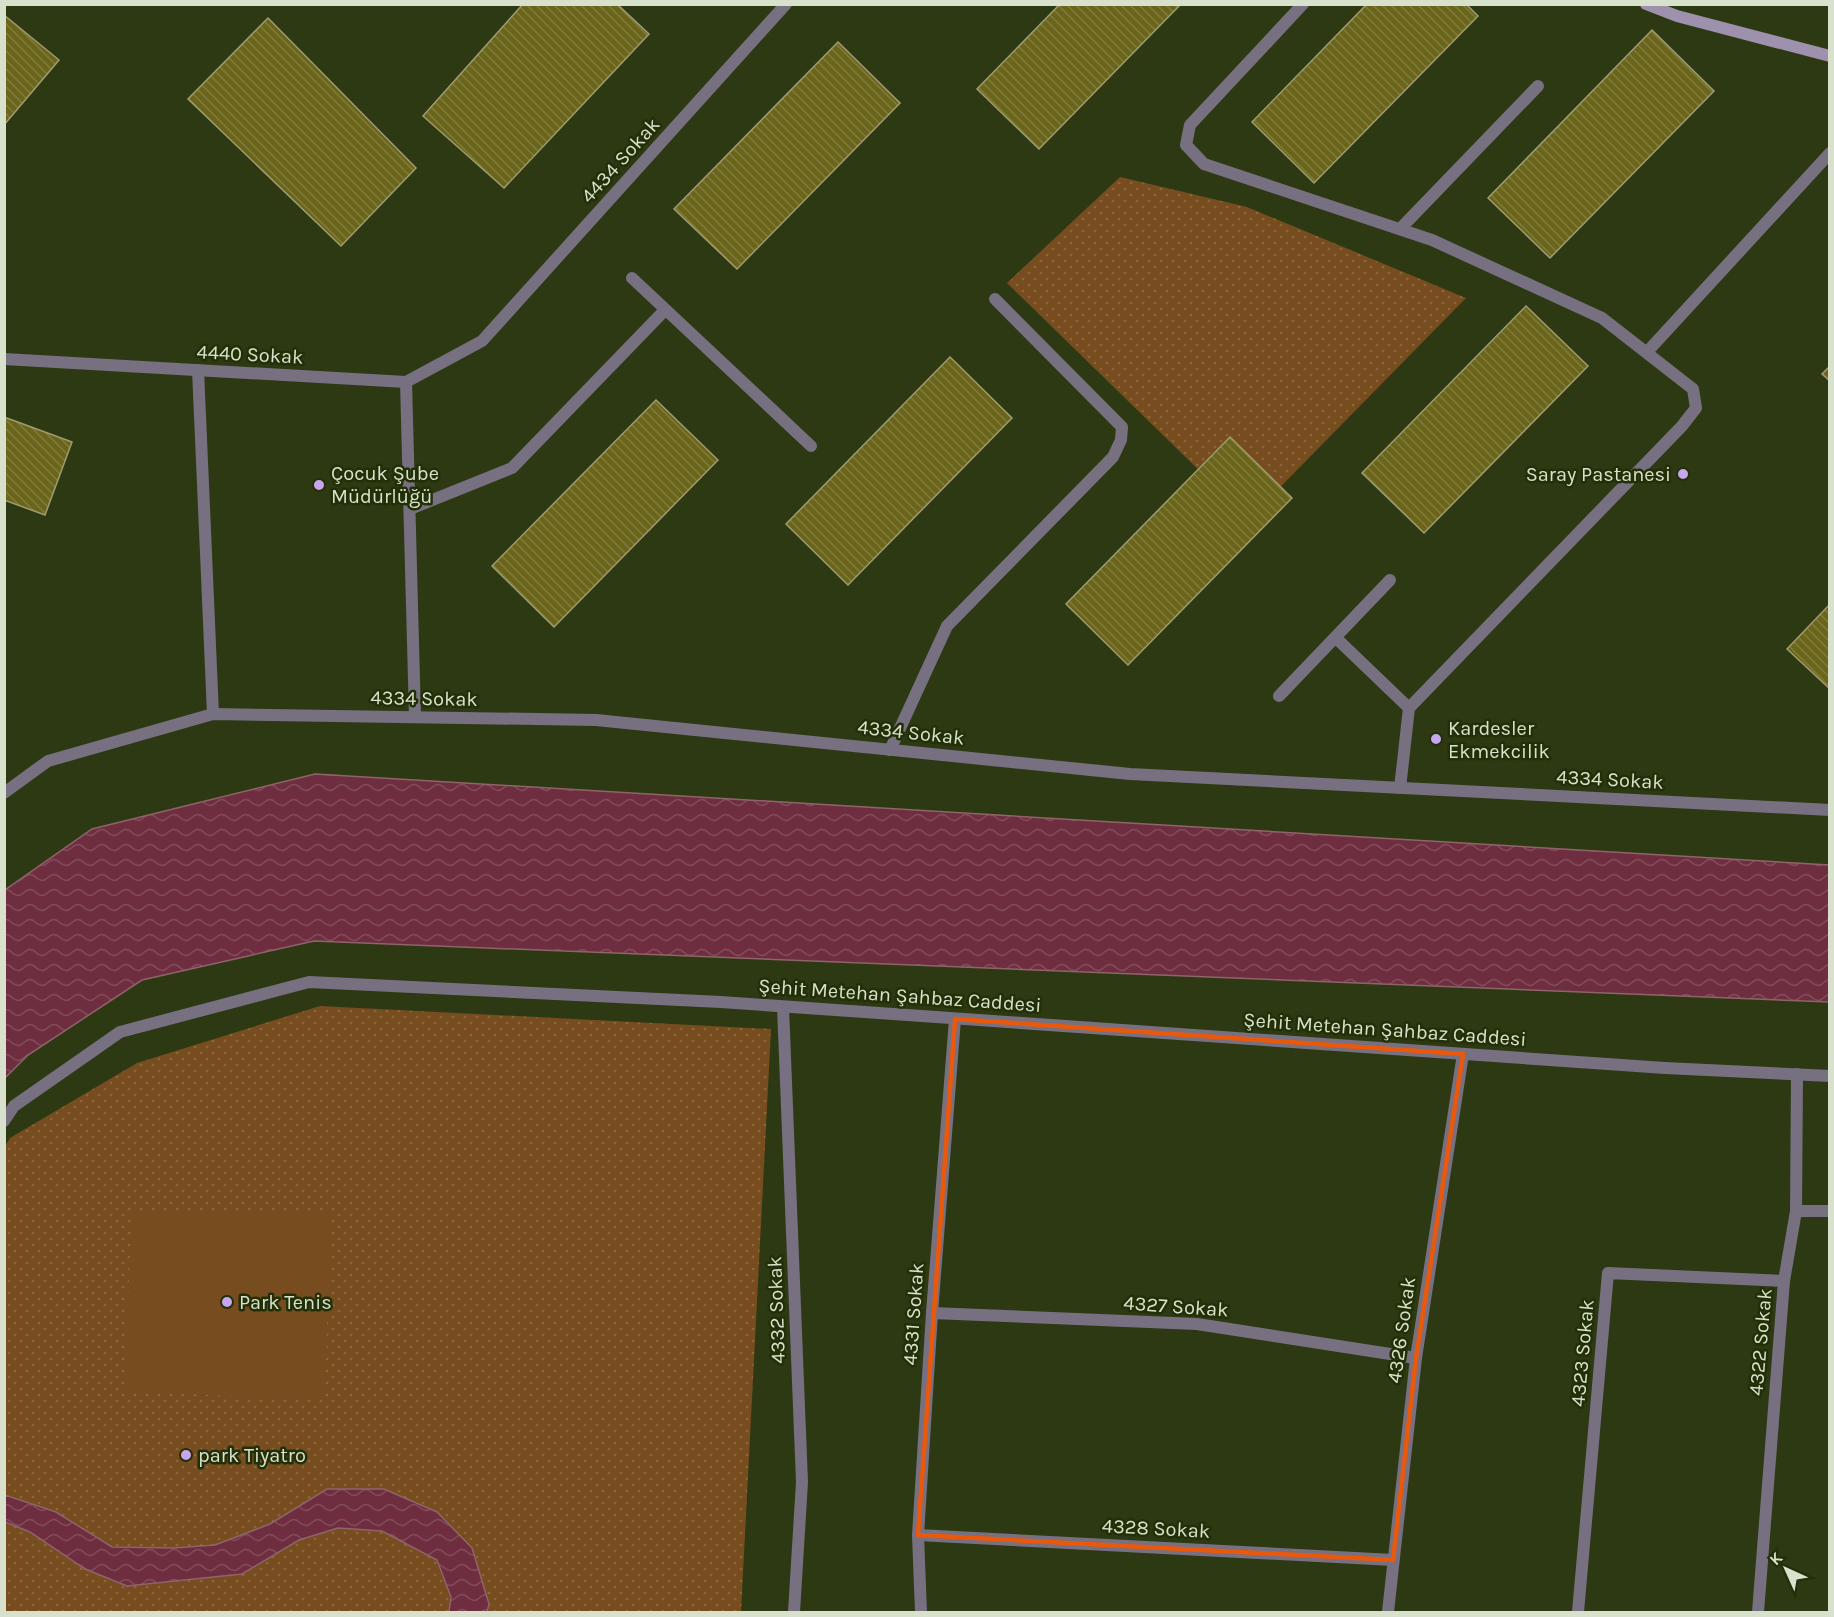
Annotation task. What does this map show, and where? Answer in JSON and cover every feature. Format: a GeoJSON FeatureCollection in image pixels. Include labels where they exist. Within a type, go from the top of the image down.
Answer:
{"type":"FeatureCollection","features":[{"type":"Feature","properties":{"kind":"main road"},"geometry":{"type":"LineString","coordinates":[[1646,4],[1677,16],[1830,56]]}},
{"type":"Feature","properties":{"kind":"street","name":"4434 Sokak"},"geometry":{"type":"LineString","coordinates":[[406,382],[482,341],[786,4]]}},
{"type":"Feature","properties":{"kind":"street"},"geometry":{"type":"LineString","coordinates":[[1304,4],[1190,125],[1186,145],[1204,164],[1432,240],[1602,318],[1693,389],[1696,408],[1682,426],[1410,708],[1400,788]]}},
{"type":"Feature","properties":{"kind":"street"},"geometry":{"type":"LineString","coordinates":[[1400,229],[1538,86]]}},
{"type":"Feature","properties":{"kind":"street"},"geometry":{"type":"LineString","coordinates":[[1647,352],[1830,153]]}},
{"type":"Feature","properties":{"kind":"street"},"geometry":{"type":"LineString","coordinates":[[632,278],[811,446]]}},
{"type":"Feature","properties":{"kind":"street"},"geometry":{"type":"LineString","coordinates":[[890,750],[947,626],[1113,457],[1121,440],[1122,427],[995,299]]}},
{"type":"Feature","properties":{"kind":"street"},"geometry":{"type":"LineString","coordinates":[[410,509],[512,468],[665,310]]}},
{"type":"Feature","properties":{"kind":"street","name":"4440 Sokak"},"geometry":{"type":"LineString","coordinates":[[4,359],[406,382]]}},
{"type":"Feature","properties":{"kind":"street"},"geometry":{"type":"LineString","coordinates":[[198,370],[213,714]]}},
{"type":"Feature","properties":{"kind":"street"},"geometry":{"type":"LineString","coordinates":[[406,382],[416,717]]}},
{"type":"Feature","properties":{"kind":"street"},"geometry":{"type":"LineString","coordinates":[[1279,696],[1390,580]]}},
{"type":"Feature","properties":{"kind":"street"},"geometry":{"type":"LineString","coordinates":[[1336,638],[1410,708]]}},
{"type":"Feature","properties":{"kind":"street","name":"4334 Sokak"},"geometry":{"type":"LineString","coordinates":[[4,793],[48,760],[213,714],[596,720],[1130,774],[1830,810]]}},
{"type":"Feature","properties":{"kind":"street","name":"Şehit Metehan Şahbaz Caddesi"},"geometry":{"type":"LineString","coordinates":[[4,1120],[14,1106],[120,1032],[309,982],[721,1002],[1665,1068],[1830,1076]]}},
{"type":"Feature","properties":{"kind":"street","name":"4332 Sokak"},"geometry":{"type":"LineString","coordinates":[[783,1006],[802,1482],[794,1612]]}},
{"type":"Feature","properties":{"kind":"street","name":"4331 Sokak"},"geometry":{"type":"LineString","coordinates":[[921,1612],[918,1535],[932,1313],[955,1018]]}},
{"type":"Feature","properties":{"kind":"street","name":"4326 Sokak"},"geometry":{"type":"LineString","coordinates":[[1388,1612],[1416,1358],[1463,1054]]}},
{"type":"Feature","properties":{"kind":"street","name":"4322 Sokak"},"geometry":{"type":"LineString","coordinates":[[1758,1612],[1784,1281],[1796,1211],[1797,1074]]}},
{"type":"Feature","properties":{"kind":"street"},"geometry":{"type":"LineString","coordinates":[[1796,1211],[1830,1211]]}},
{"type":"Feature","properties":{"kind":"street","name":"4323 Sokak"},"geometry":{"type":"LineString","coordinates":[[1578,1612],[1608,1273],[1784,1281]]}},
{"type":"Feature","properties":{"kind":"street","name":"4327 Sokak"},"geometry":{"type":"LineString","coordinates":[[932,1313],[1197,1324],[1416,1358]]}},
{"type":"Feature","properties":{"kind":"street","name":"4328 Sokak"},"geometry":{"type":"LineString","coordinates":[[918,1535],[1393,1560]]}},
{"type":"Feature","properties":{"kind":"highlighted area"},"geometry":{"type":"Polygon","coordinates":[[[955,1019],[1463,1054],[1416,1358],[1393,1560],[918,1535],[955,1019]]]}},
{"type":"Feature","properties":{"kind":"shaded area"},"geometry":{"type":"Polygon","coordinates":[[[1120,177],[1247,207],[1466,298],[1249,519],[1007,283],[1120,177]]]}},
{"type":"Feature","properties":{"kind":"shaded area"},"geometry":{"type":"Polygon","coordinates":[[[320,1006],[771,1029],[741,1612],[5,1612],[4,1148],[10,1138],[137,1063],[320,1006]]]}},
{"type":"Feature","properties":{"kind":"shaded area","name":"Park Tenis"},"geometry":{"type":"Polygon","coordinates":[[[132,1212],[330,1212],[325,1399],[124,1392],[132,1212]]]}},
{"type":"Feature","properties":{"kind":"water"},"geometry":{"type":"Polygon","coordinates":[[[315,774],[1829,865],[1829,1002],[314,941],[142,980],[28,1055],[5,1078],[5,890],[92,829],[315,774]]]}},
{"type":"Feature","properties":{"kind":"water"},"geometry":{"type":"Polygon","coordinates":[[[327,1489],[384,1489],[437,1512],[472,1548],[489,1604],[487,1612],[449,1612],[451,1597],[437,1560],[382,1531],[338,1528],[299,1540],[242,1574],[127,1586],[85,1569],[30,1532],[5,1522],[5,1495],[56,1512],[112,1547],[174,1548],[215,1545],[270,1524],[327,1489]]]}},
{"type":"Feature","properties":{"kind":"building"},"geometry":{"type":"Polygon","coordinates":[[[523,4],[617,4],[649,34],[504,188],[423,116],[523,4]]]}},
{"type":"Feature","properties":{"kind":"building"},"geometry":{"type":"Polygon","coordinates":[[[1060,4],[1181,4],[1039,149],[977,89],[1060,4]]]}},
{"type":"Feature","properties":{"kind":"building"},"geometry":{"type":"Polygon","coordinates":[[[1367,4],[1466,4],[1478,16],[1314,183],[1252,122],[1367,4]]]}},
{"type":"Feature","properties":{"kind":"building"},"geometry":{"type":"Polygon","coordinates":[[[4,15],[59,60],[4,125],[4,15]]]}},
{"type":"Feature","properties":{"kind":"building"},"geometry":{"type":"Polygon","coordinates":[[[268,18],[416,168],[341,246],[188,99],[268,18]]]}},
{"type":"Feature","properties":{"kind":"building"},"geometry":{"type":"Polygon","coordinates":[[[1652,30],[1714,91],[1550,258],[1488,198],[1652,30]]]}},
{"type":"Feature","properties":{"kind":"building"},"geometry":{"type":"Polygon","coordinates":[[[838,42],[900,103],[737,269],[674,209],[838,42]]]}},
{"type":"Feature","properties":{"kind":"building"},"geometry":{"type":"Polygon","coordinates":[[[1526,306],[1588,366],[1424,533],[1362,473],[1526,306]]]}},
{"type":"Feature","properties":{"kind":"building"},"geometry":{"type":"Polygon","coordinates":[[[950,357],[1012,418],[848,585],[786,524],[950,357]]]}},
{"type":"Feature","properties":{"kind":"building"},"geometry":{"type":"Polygon","coordinates":[[[1830,366],[1830,381],[1822,374],[1830,366]]]}},
{"type":"Feature","properties":{"kind":"building"},"geometry":{"type":"Polygon","coordinates":[[[656,400],[718,460],[554,627],[492,566],[656,400]]]}},
{"type":"Feature","properties":{"kind":"building"},"geometry":{"type":"Polygon","coordinates":[[[4,417],[72,442],[45,515],[4,500],[4,417]]]}},
{"type":"Feature","properties":{"kind":"building"},"geometry":{"type":"Polygon","coordinates":[[[1230,437],[1292,498],[1128,665],[1066,604],[1230,437]]]}},
{"type":"Feature","properties":{"kind":"building"},"geometry":{"type":"Polygon","coordinates":[[[1830,604],[1830,689],[1787,649],[1830,604]]]}},
{"type":"Feature","properties":{"kind":"place","name":"Saray Pastanesi"},"geometry":{"type":"Point","coordinates":[1683,474]}},
{"type":"Feature","properties":{"kind":"place","name":"Çocuk Şube Müdürlüğü"},"geometry":{"type":"Point","coordinates":[319,485]}},
{"type":"Feature","properties":{"kind":"place","name":"Kardesler Ekmekcilik"},"geometry":{"type":"Point","coordinates":[1436,739]}},
{"type":"Feature","properties":{"kind":"place","name":"Park Tenis"},"geometry":{"type":"Point","coordinates":[227,1302]}},
{"type":"Feature","properties":{"kind":"place","name":"park Tiyatro"},"geometry":{"type":"Point","coordinates":[186,1455]}}]}
